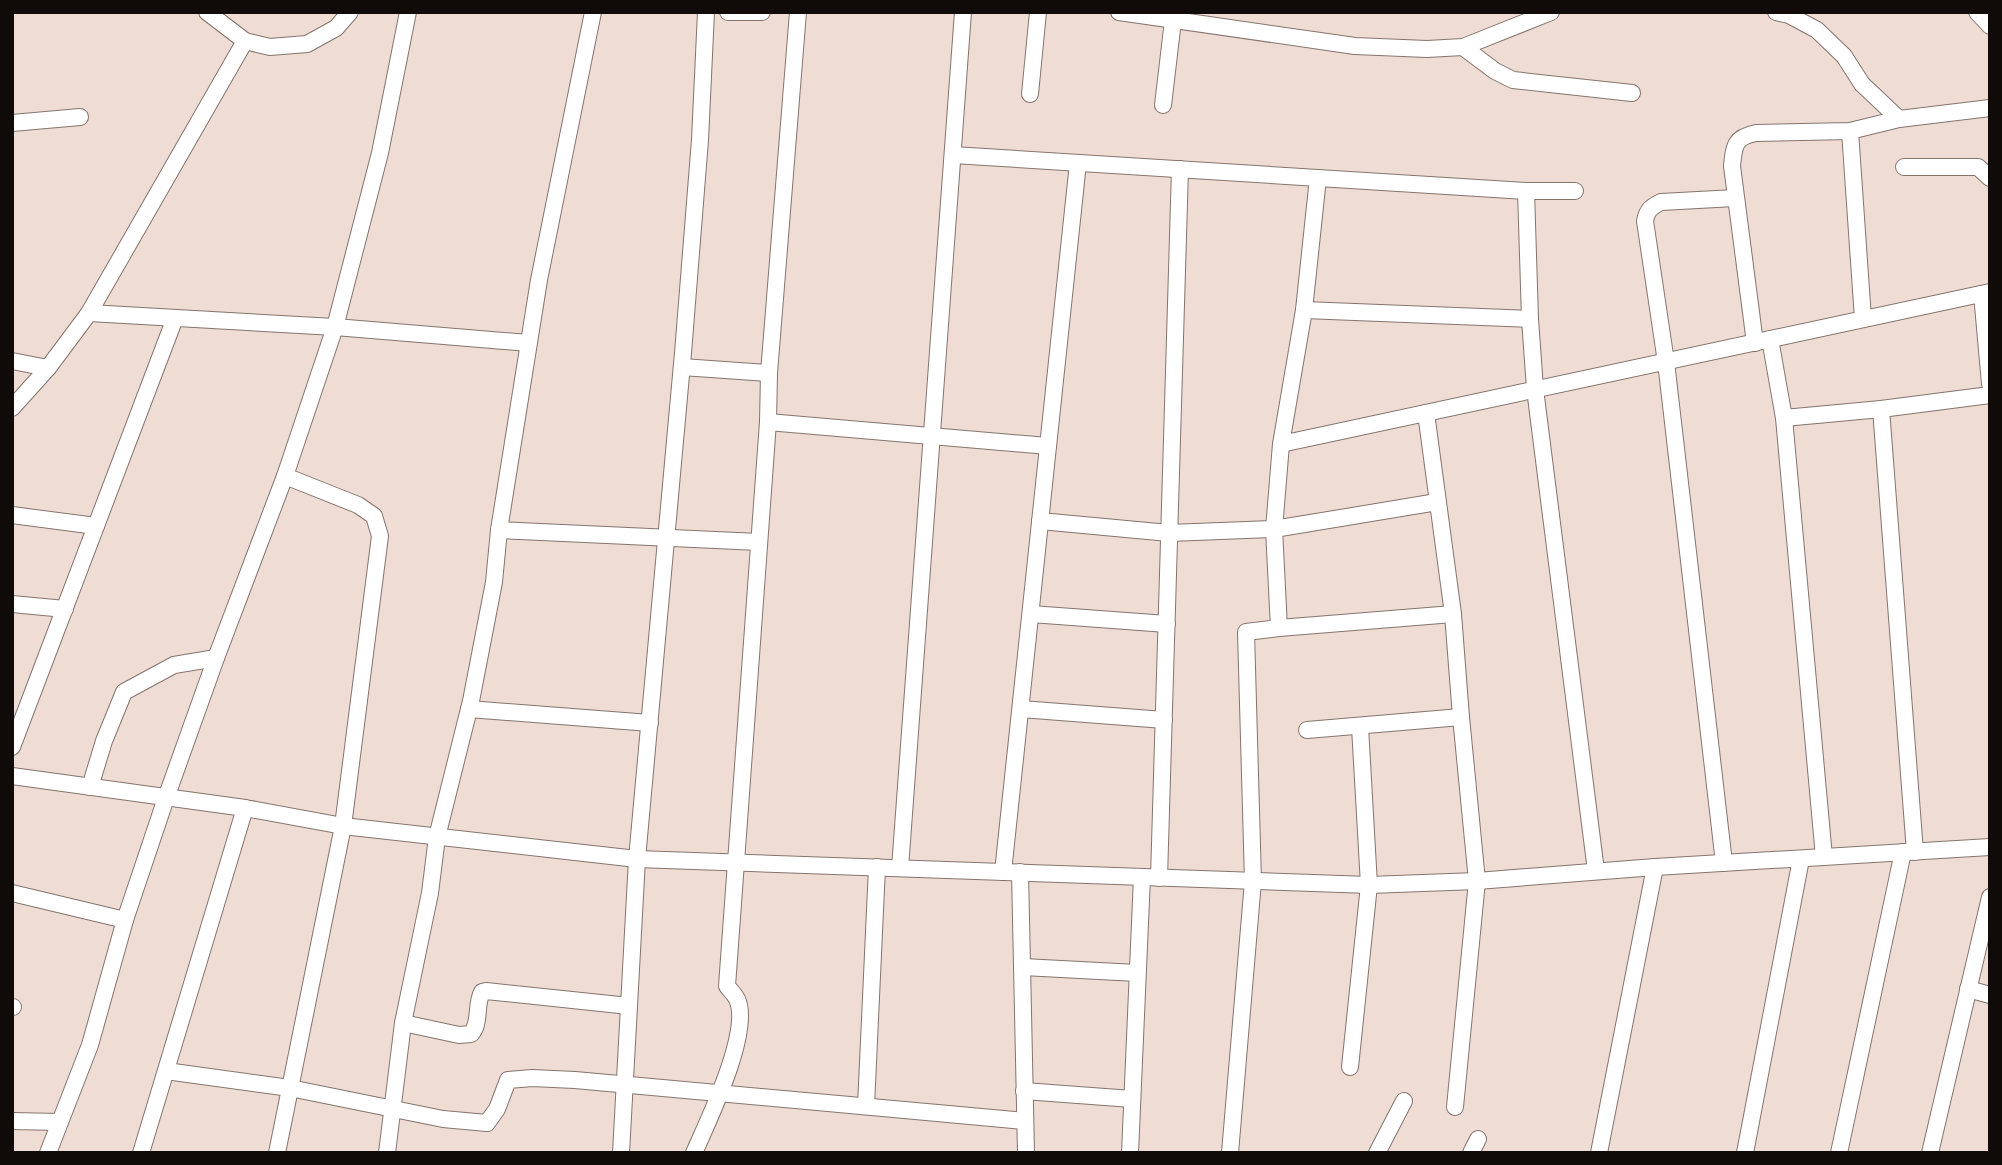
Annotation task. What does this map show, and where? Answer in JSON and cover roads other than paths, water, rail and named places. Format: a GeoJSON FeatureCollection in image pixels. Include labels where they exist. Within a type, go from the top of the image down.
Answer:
{"type":"FeatureCollection","features":[{"type":"Feature","properties":{"kind":"street"},"geometry":{"type":"LineString","coordinates":[[207,12],[245,41],[270,47],[307,44],[336,28],[350,12]]}},
{"type":"Feature","properties":{"kind":"street"},"geometry":{"type":"LineString","coordinates":[[48,1153],[90,1045],[125,920],[166,798],[285,476],[335,327],[380,153],[408,12]]}},
{"type":"Feature","properties":{"kind":"street"},"geometry":{"type":"LineString","coordinates":[[387,1153],[403,1023],[430,893],[437,837],[469,709],[494,582],[499,530],[528,343],[593,12]]}},
{"type":"Feature","properties":{"kind":"street"},"geometry":{"type":"LineString","coordinates":[[621,1153],[637,859],[682,367],[700,140],[706,12]]}},
{"type":"Feature","properties":{"kind":"street"},"geometry":{"type":"LineString","coordinates":[[728,12],[762,12]]}},
{"type":"Feature","properties":{"kind":"street"},"geometry":{"type":"LineString","coordinates":[[694,1153],[720,1093],[740,1028],[738,999],[727,986],[768,422],[769,373],[798,12]]}},
{"type":"Feature","properties":{"kind":"street"},"geometry":{"type":"LineString","coordinates":[[900,868],[963,12]]}},
{"type":"Feature","properties":{"kind":"street"},"geometry":{"type":"LineString","coordinates":[[1031,94],[1038,12]]}},
{"type":"Feature","properties":{"kind":"street"},"geometry":{"type":"LineString","coordinates":[[1119,12],[1173,16],[1355,46],[1427,49],[1463,47],[1551,12]]}},
{"type":"Feature","properties":{"kind":"street"},"geometry":{"type":"LineString","coordinates":[[1776,12],[1817,30],[1844,56],[1862,84],[1899,119]]}},
{"type":"Feature","properties":{"kind":"street"},"geometry":{"type":"LineString","coordinates":[[1977,12],[1990,26]]}},
{"type":"Feature","properties":{"kind":"street"},"geometry":{"type":"LineString","coordinates":[[1163,105],[1173,16]]}},
{"type":"Feature","properties":{"kind":"street"},"geometry":{"type":"LineString","coordinates":[[12,408],[48,369],[89,313],[245,41]]}},
{"type":"Feature","properties":{"kind":"street"},"geometry":{"type":"LineString","coordinates":[[1463,47],[1495,71],[1513,80],[1632,93]]}},
{"type":"Feature","properties":{"kind":"street"},"geometry":{"type":"LineString","coordinates":[[1824,857],[1784,418],[1762,341],[1735,198],[1733,151],[1743,136],[1756,133],[1850,131],[1899,119],[1990,108]]}},
{"type":"Feature","properties":{"kind":"street"},"geometry":{"type":"LineString","coordinates":[[12,123],[80,117]]}},
{"type":"Feature","properties":{"kind":"street"},"geometry":{"type":"LineString","coordinates":[[1850,131],[1863,319]]}},
{"type":"Feature","properties":{"kind":"street"},"geometry":{"type":"LineString","coordinates":[[953,155],[1526,191],[1575,191]]}},
{"type":"Feature","properties":{"kind":"street"},"geometry":{"type":"LineString","coordinates":[[1026,1153],[1023,967],[1012,872],[1021,709],[1078,163]]}},
{"type":"Feature","properties":{"kind":"street"},"geometry":{"type":"LineString","coordinates":[[1904,167],[1978,167],[1990,178]]}},
{"type":"Feature","properties":{"kind":"street"},"geometry":{"type":"LineString","coordinates":[[1159,878],[1180,169]]}},
{"type":"Feature","properties":{"kind":"street"},"geometry":{"type":"LineString","coordinates":[[1279,628],[1274,529],[1281,444],[1304,310],[1318,178]]}},
{"type":"Feature","properties":{"kind":"street"},"geometry":{"type":"LineString","coordinates":[[1526,191],[1535,390],[1596,871]]}},
{"type":"Feature","properties":{"kind":"street"},"geometry":{"type":"LineString","coordinates":[[1724,863],[1666,362],[1645,221],[1651,207],[1661,202],[1735,198]]}},
{"type":"Feature","properties":{"kind":"street"},"geometry":{"type":"LineString","coordinates":[[1281,444],[1986,293],[1990,384]]}},
{"type":"Feature","properties":{"kind":"street"},"geometry":{"type":"LineString","coordinates":[[1304,310],[1530,319]]}},
{"type":"Feature","properties":{"kind":"street"},"geometry":{"type":"LineString","coordinates":[[89,313],[335,327],[528,343]]}},
{"type":"Feature","properties":{"kind":"street"},"geometry":{"type":"LineString","coordinates":[[12,747],[175,318]]}},
{"type":"Feature","properties":{"kind":"street"},"geometry":{"type":"LineString","coordinates":[[12,361],[48,369]]}},
{"type":"Feature","properties":{"kind":"street"},"geometry":{"type":"LineString","coordinates":[[682,367],[769,373]]}},
{"type":"Feature","properties":{"kind":"street"},"geometry":{"type":"LineString","coordinates":[[1784,418],[1990,395]]}},
{"type":"Feature","properties":{"kind":"street"},"geometry":{"type":"LineString","coordinates":[[1839,1153],[1909,852],[1881,409]]}},
{"type":"Feature","properties":{"kind":"street"},"geometry":{"type":"LineString","coordinates":[[1426,413],[1453,614],[1477,881],[1455,1107]]}},
{"type":"Feature","properties":{"kind":"street"},"geometry":{"type":"LineString","coordinates":[[768,422],[1048,446]]}},
{"type":"Feature","properties":{"kind":"street"},"geometry":{"type":"LineString","coordinates":[[277,1153],[343,826],[380,536],[374,516],[358,505],[285,476]]}},
{"type":"Feature","properties":{"kind":"street"},"geometry":{"type":"LineString","coordinates":[[1040,521],[1169,533],[1274,529],[1437,502]]}},
{"type":"Feature","properties":{"kind":"street"},"geometry":{"type":"LineString","coordinates":[[12,515],[96,526]]}},
{"type":"Feature","properties":{"kind":"street"},"geometry":{"type":"LineString","coordinates":[[499,530],[759,541]]}},
{"type":"Feature","properties":{"kind":"street"},"geometry":{"type":"LineString","coordinates":[[12,604],[65,609]]}},
{"type":"Feature","properties":{"kind":"street"},"geometry":{"type":"LineString","coordinates":[[1031,614],[1167,624]]}},
{"type":"Feature","properties":{"kind":"street"},"geometry":{"type":"LineString","coordinates":[[1230,1153],[1253,881],[1246,632],[1453,614]]}},
{"type":"Feature","properties":{"kind":"street"},"geometry":{"type":"LineString","coordinates":[[90,787],[104,741],[124,692],[174,665],[216,658]]}},
{"type":"Feature","properties":{"kind":"street"},"geometry":{"type":"LineString","coordinates":[[469,709],[650,723]]}},
{"type":"Feature","properties":{"kind":"street"},"geometry":{"type":"LineString","coordinates":[[1021,709],[1164,720]]}},
{"type":"Feature","properties":{"kind":"street"},"geometry":{"type":"LineString","coordinates":[[1307,730],[1461,718]]}},
{"type":"Feature","properties":{"kind":"street"},"geometry":{"type":"LineString","coordinates":[[1350,1067],[1370,885],[1360,727]]}},
{"type":"Feature","properties":{"kind":"street"},"geometry":{"type":"LineString","coordinates":[[12,776],[245,808],[343,826],[637,859],[1159,878],[1370,885],[1477,881],[1655,867],[1990,847]]}},
{"type":"Feature","properties":{"kind":"street"},"geometry":{"type":"LineString","coordinates":[[141,1153],[245,808]]}},
{"type":"Feature","properties":{"kind":"street"},"geometry":{"type":"LineString","coordinates":[[1745,1153],[1801,859]]}},
{"type":"Feature","properties":{"kind":"street"},"geometry":{"type":"LineString","coordinates":[[866,1107],[877,867]]}},
{"type":"Feature","properties":{"kind":"street"},"geometry":{"type":"LineString","coordinates":[[1599,1153],[1655,867]]}},
{"type":"Feature","properties":{"kind":"street"},"geometry":{"type":"LineString","coordinates":[[1130,1153],[1142,877]]}},
{"type":"Feature","properties":{"kind":"street"},"geometry":{"type":"LineString","coordinates":[[12,893],[125,920]]}},
{"type":"Feature","properties":{"kind":"street"},"geometry":{"type":"LineString","coordinates":[[1930,1153],[1990,897]]}},
{"type":"Feature","properties":{"kind":"street"},"geometry":{"type":"LineString","coordinates":[[1023,967],[1137,973]]}},
{"type":"Feature","properties":{"kind":"street"},"geometry":{"type":"LineString","coordinates":[[1968,989],[1990,995]]}},
{"type":"Feature","properties":{"kind":"street"},"geometry":{"type":"LineString","coordinates":[[403,1023],[460,1035],[471,1034],[476,1027],[479,997],[486,991],[629,1006]]}},
{"type":"Feature","properties":{"kind":"street"},"geometry":{"type":"LineString","coordinates":[[166,1072],[215,1076],[290,1088],[443,1119],[487,1123],[498,1109],[508,1080],[532,1078],[625,1084],[1025,1121]]}},
{"type":"Feature","properties":{"kind":"street"},"geometry":{"type":"LineString","coordinates":[[1024,1091],[1132,1098]]}},
{"type":"Feature","properties":{"kind":"street"},"geometry":{"type":"LineString","coordinates":[[1377,1153],[1404,1101]]}},
{"type":"Feature","properties":{"kind":"street"},"geometry":{"type":"LineString","coordinates":[[12,1121],[60,1122]]}}]}
